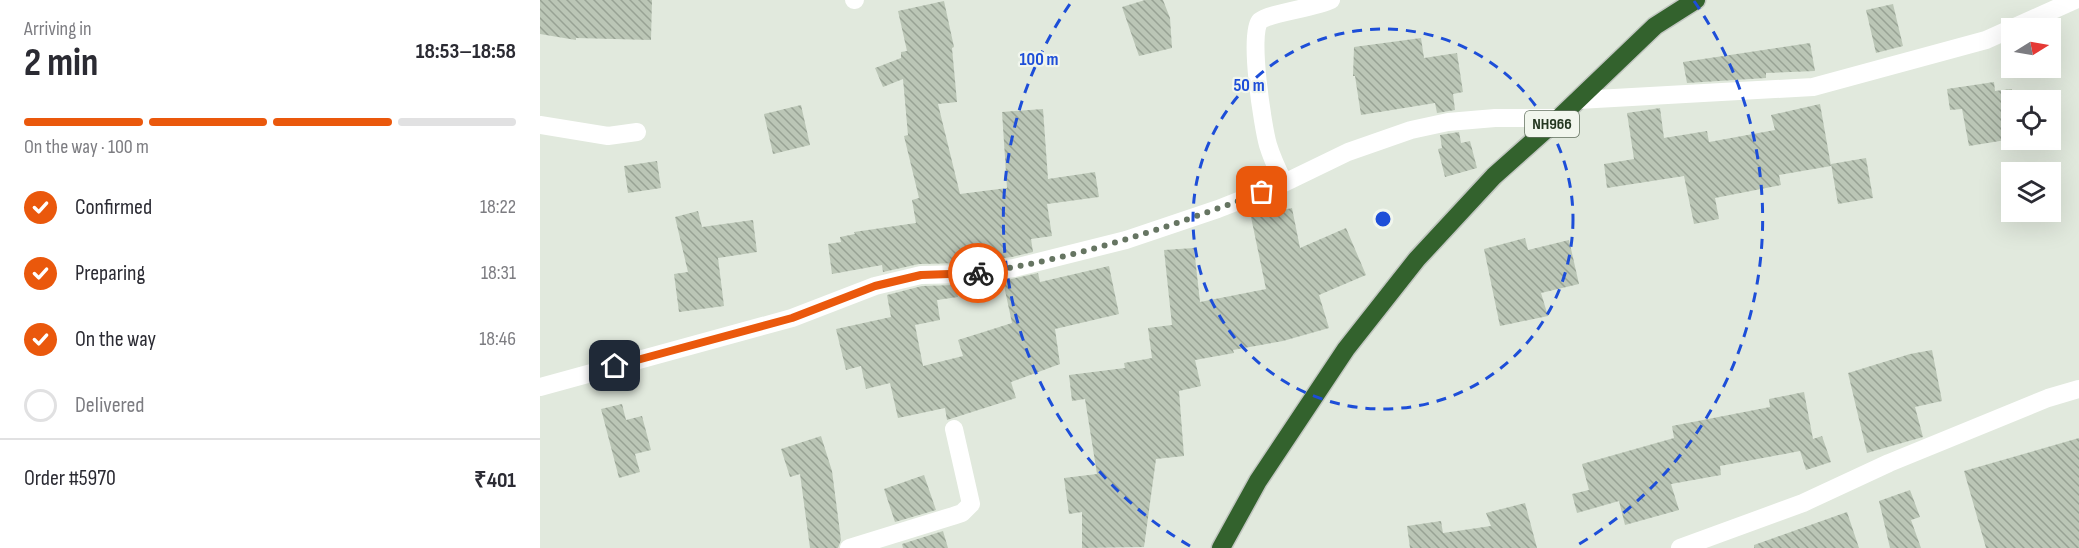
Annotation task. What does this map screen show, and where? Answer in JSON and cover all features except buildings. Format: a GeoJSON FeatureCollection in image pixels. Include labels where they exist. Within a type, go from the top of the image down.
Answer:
{"type":"FeatureCollection","features":[{"type":"Feature","properties":{"kind":"highway","name":"NH966"},"geometry":{"type":"LineString","coordinates":[[1221,548],[1258,481],[1346,349],[1447,225],[1494,177],[1560,118],[1655,26],[1696,0]]}},
{"type":"Feature","properties":{"kind":"street"},"geometry":{"type":"LineString","coordinates":[[1284,183],[1267,142],[1256,70],[1257,27],[1260,21],[1311,8],[1331,0]]}},
{"type":"Feature","properties":{"kind":"street"},"geometry":{"type":"LineString","coordinates":[[1578,100],[1813,87],[1986,40],[2075,0]]}},
{"type":"Feature","properties":{"kind":"street"},"geometry":{"type":"LineString","coordinates":[[540,387],[792,318],[875,286],[921,275],[966,274],[1014,268],[1126,240],[1218,209],[1284,183],[1348,152],[1411,130],[1448,122],[1495,118],[1560,118]]}},
{"type":"Feature","properties":{"kind":"street"},"geometry":{"type":"LineString","coordinates":[[540,125],[608,136],[637,132]]}},
{"type":"Feature","properties":{"kind":"street"},"geometry":{"type":"LineString","coordinates":[[1680,548],[1803,503],[1899,459],[2048,398],[2079,389]]}},
{"type":"Feature","properties":{"kind":"street"},"geometry":{"type":"LineString","coordinates":[[849,548],[962,513],[971,504],[954,429]]}},
{"type":"Feature","properties":{"kind":"way so far"},"geometry":{"type":"LineString","coordinates":[[978,273],[1014,268],[1126,240],[1262,192]]}},
{"type":"Feature","properties":{"kind":"route"},"geometry":{"type":"LineString","coordinates":[[615,366],[792,318],[875,286],[921,275],[978,273]]}}]}
